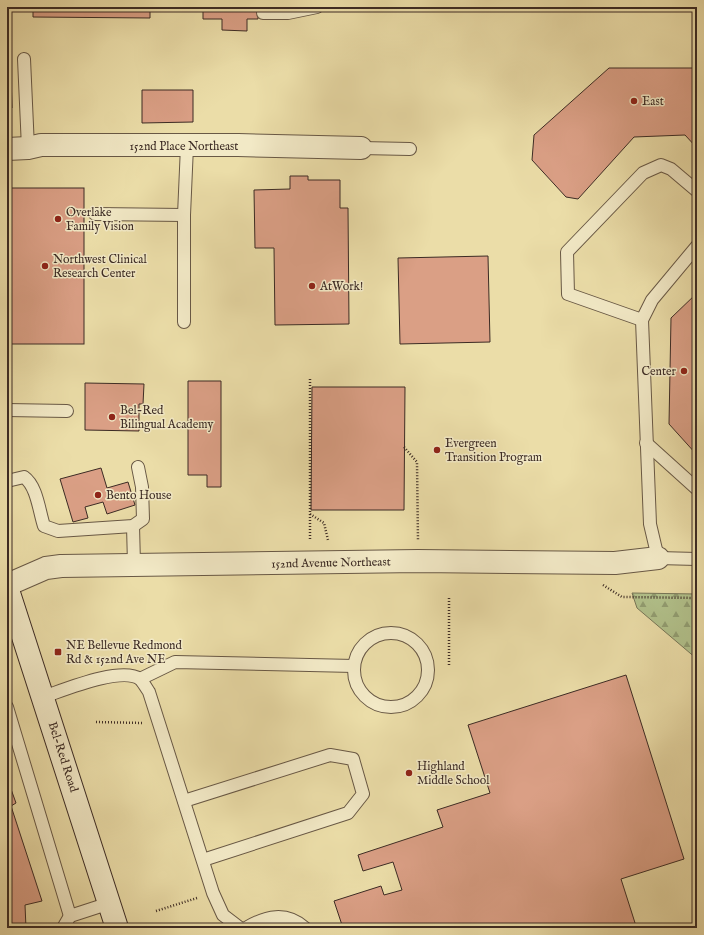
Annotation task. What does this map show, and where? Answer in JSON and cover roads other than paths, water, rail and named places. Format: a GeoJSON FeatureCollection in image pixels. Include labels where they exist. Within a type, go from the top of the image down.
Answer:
{"type":"FeatureCollection","features":[{"type":"Feature","properties":{"kind":"street","name":"152nd Place Northeast"},"geometry":{"type":"LineString","coordinates":[[18,149],[41,146],[238,146],[361,148]]}},
{"type":"Feature","properties":{"kind":"street","name":"152nd Avenue Northeast"},"geometry":{"type":"LineString","coordinates":[[7,586],[46,568],[61,566],[418,562],[615,563],[658,558]]}},
{"type":"Feature","properties":{"kind":"street","name":"Bel-Red Road"},"geometry":{"type":"LineString","coordinates":[[7,586],[11,611],[43,697],[118,928]]}},
{"type":"Feature","properties":{"kind":"lane"},"geometry":{"type":"LineString","coordinates":[[263,12],[288,12],[317,7]]}},
{"type":"Feature","properties":{"kind":"lane"},"geometry":{"type":"LineString","coordinates":[[18,149],[24,59]]}},
{"type":"Feature","properties":{"kind":"lane"},"geometry":{"type":"LineString","coordinates":[[184,322],[184,215],[187,146]]}},
{"type":"Feature","properties":{"kind":"lane"},"geometry":{"type":"LineString","coordinates":[[361,148],[410,149]]}},
{"type":"Feature","properties":{"kind":"lane"},"geometry":{"type":"LineString","coordinates":[[642,320],[568,294],[567,252],[643,173],[661,165],[671,169],[697,191]]}},
{"type":"Feature","properties":{"kind":"lane"},"geometry":{"type":"LineString","coordinates":[[95,214],[184,215]]}},
{"type":"Feature","properties":{"kind":"lane"},"geometry":{"type":"LineString","coordinates":[[697,246],[652,300],[642,320],[650,524],[658,558],[697,559]]}},
{"type":"Feature","properties":{"kind":"lane"},"geometry":{"type":"LineString","coordinates":[[7,410],[67,411]]}},
{"type":"Feature","properties":{"kind":"lane"},"geometry":{"type":"LineString","coordinates":[[646,443],[697,489]]}},
{"type":"Feature","properties":{"kind":"lane"},"geometry":{"type":"LineString","coordinates":[[7,481],[24,477],[28,480],[32,486],[44,526],[58,531],[133,526],[143,519],[142,487],[138,467]]}},
{"type":"Feature","properties":{"kind":"lane"},"geometry":{"type":"LineString","coordinates":[[133,526],[134,564]]}},
{"type":"Feature","properties":{"kind":"lane"},"geometry":{"type":"LineString","coordinates":[[386,633],[398,633],[410,637],[420,646],[428,662],[427,681],[422,692],[413,701],[402,706],[390,708],[378,705],[367,699],[359,690],[354,678],[354,666],[357,654],[364,644],[374,636],[386,633]]}},
{"type":"Feature","properties":{"kind":"lane"},"geometry":{"type":"LineString","coordinates":[[43,697],[84,684],[123,675],[140,679],[175,662],[354,666]]}},
{"type":"Feature","properties":{"kind":"lane"},"geometry":{"type":"LineString","coordinates":[[140,679],[149,692],[203,860],[223,915],[240,928]]}},
{"type":"Feature","properties":{"kind":"lane"},"geometry":{"type":"LineString","coordinates":[[7,707],[70,916]]}},
{"type":"Feature","properties":{"kind":"lane"},"geometry":{"type":"LineString","coordinates":[[184,801],[330,755],[352,759],[363,794],[348,813],[203,860]]}},
{"type":"Feature","properties":{"kind":"lane"},"geometry":{"type":"LineString","coordinates":[[62,928],[70,916],[110,903]]}},
{"type":"Feature","properties":{"kind":"lane"},"geometry":{"type":"LineString","coordinates":[[246,928],[260,919],[280,917],[296,920],[305,928]]}},
{"type":"Feature","properties":{"kind":"place","name":"East"},"geometry":{"type":"Point","coordinates":[634,101]}},
{"type":"Feature","properties":{"kind":"place","name":"Overlake Family Vision"},"geometry":{"type":"Point","coordinates":[58,219]}},
{"type":"Feature","properties":{"kind":"place","name":"Northwest Clinical Research Center"},"geometry":{"type":"Point","coordinates":[45,266]}},
{"type":"Feature","properties":{"kind":"place","name":"AtWork!"},"geometry":{"type":"Point","coordinates":[312,286]}},
{"type":"Feature","properties":{"kind":"place","name":"Center"},"geometry":{"type":"Point","coordinates":[684,371]}},
{"type":"Feature","properties":{"kind":"place","name":"Bel-Red Bilingual Academy"},"geometry":{"type":"Point","coordinates":[112,417]}},
{"type":"Feature","properties":{"kind":"place","name":"Evergreen Transition Program"},"geometry":{"type":"Point","coordinates":[437,450]}},
{"type":"Feature","properties":{"kind":"place","name":"Bento House"},"geometry":{"type":"Point","coordinates":[98,495]}},
{"type":"Feature","properties":{"kind":"place","name":"NE Bellevue Redmond Rd & 152nd Ave NE"},"geometry":{"type":"Point","coordinates":[58,652]}},
{"type":"Feature","properties":{"kind":"place","name":"Highland Middle School"},"geometry":{"type":"Point","coordinates":[409,773]}}]}
